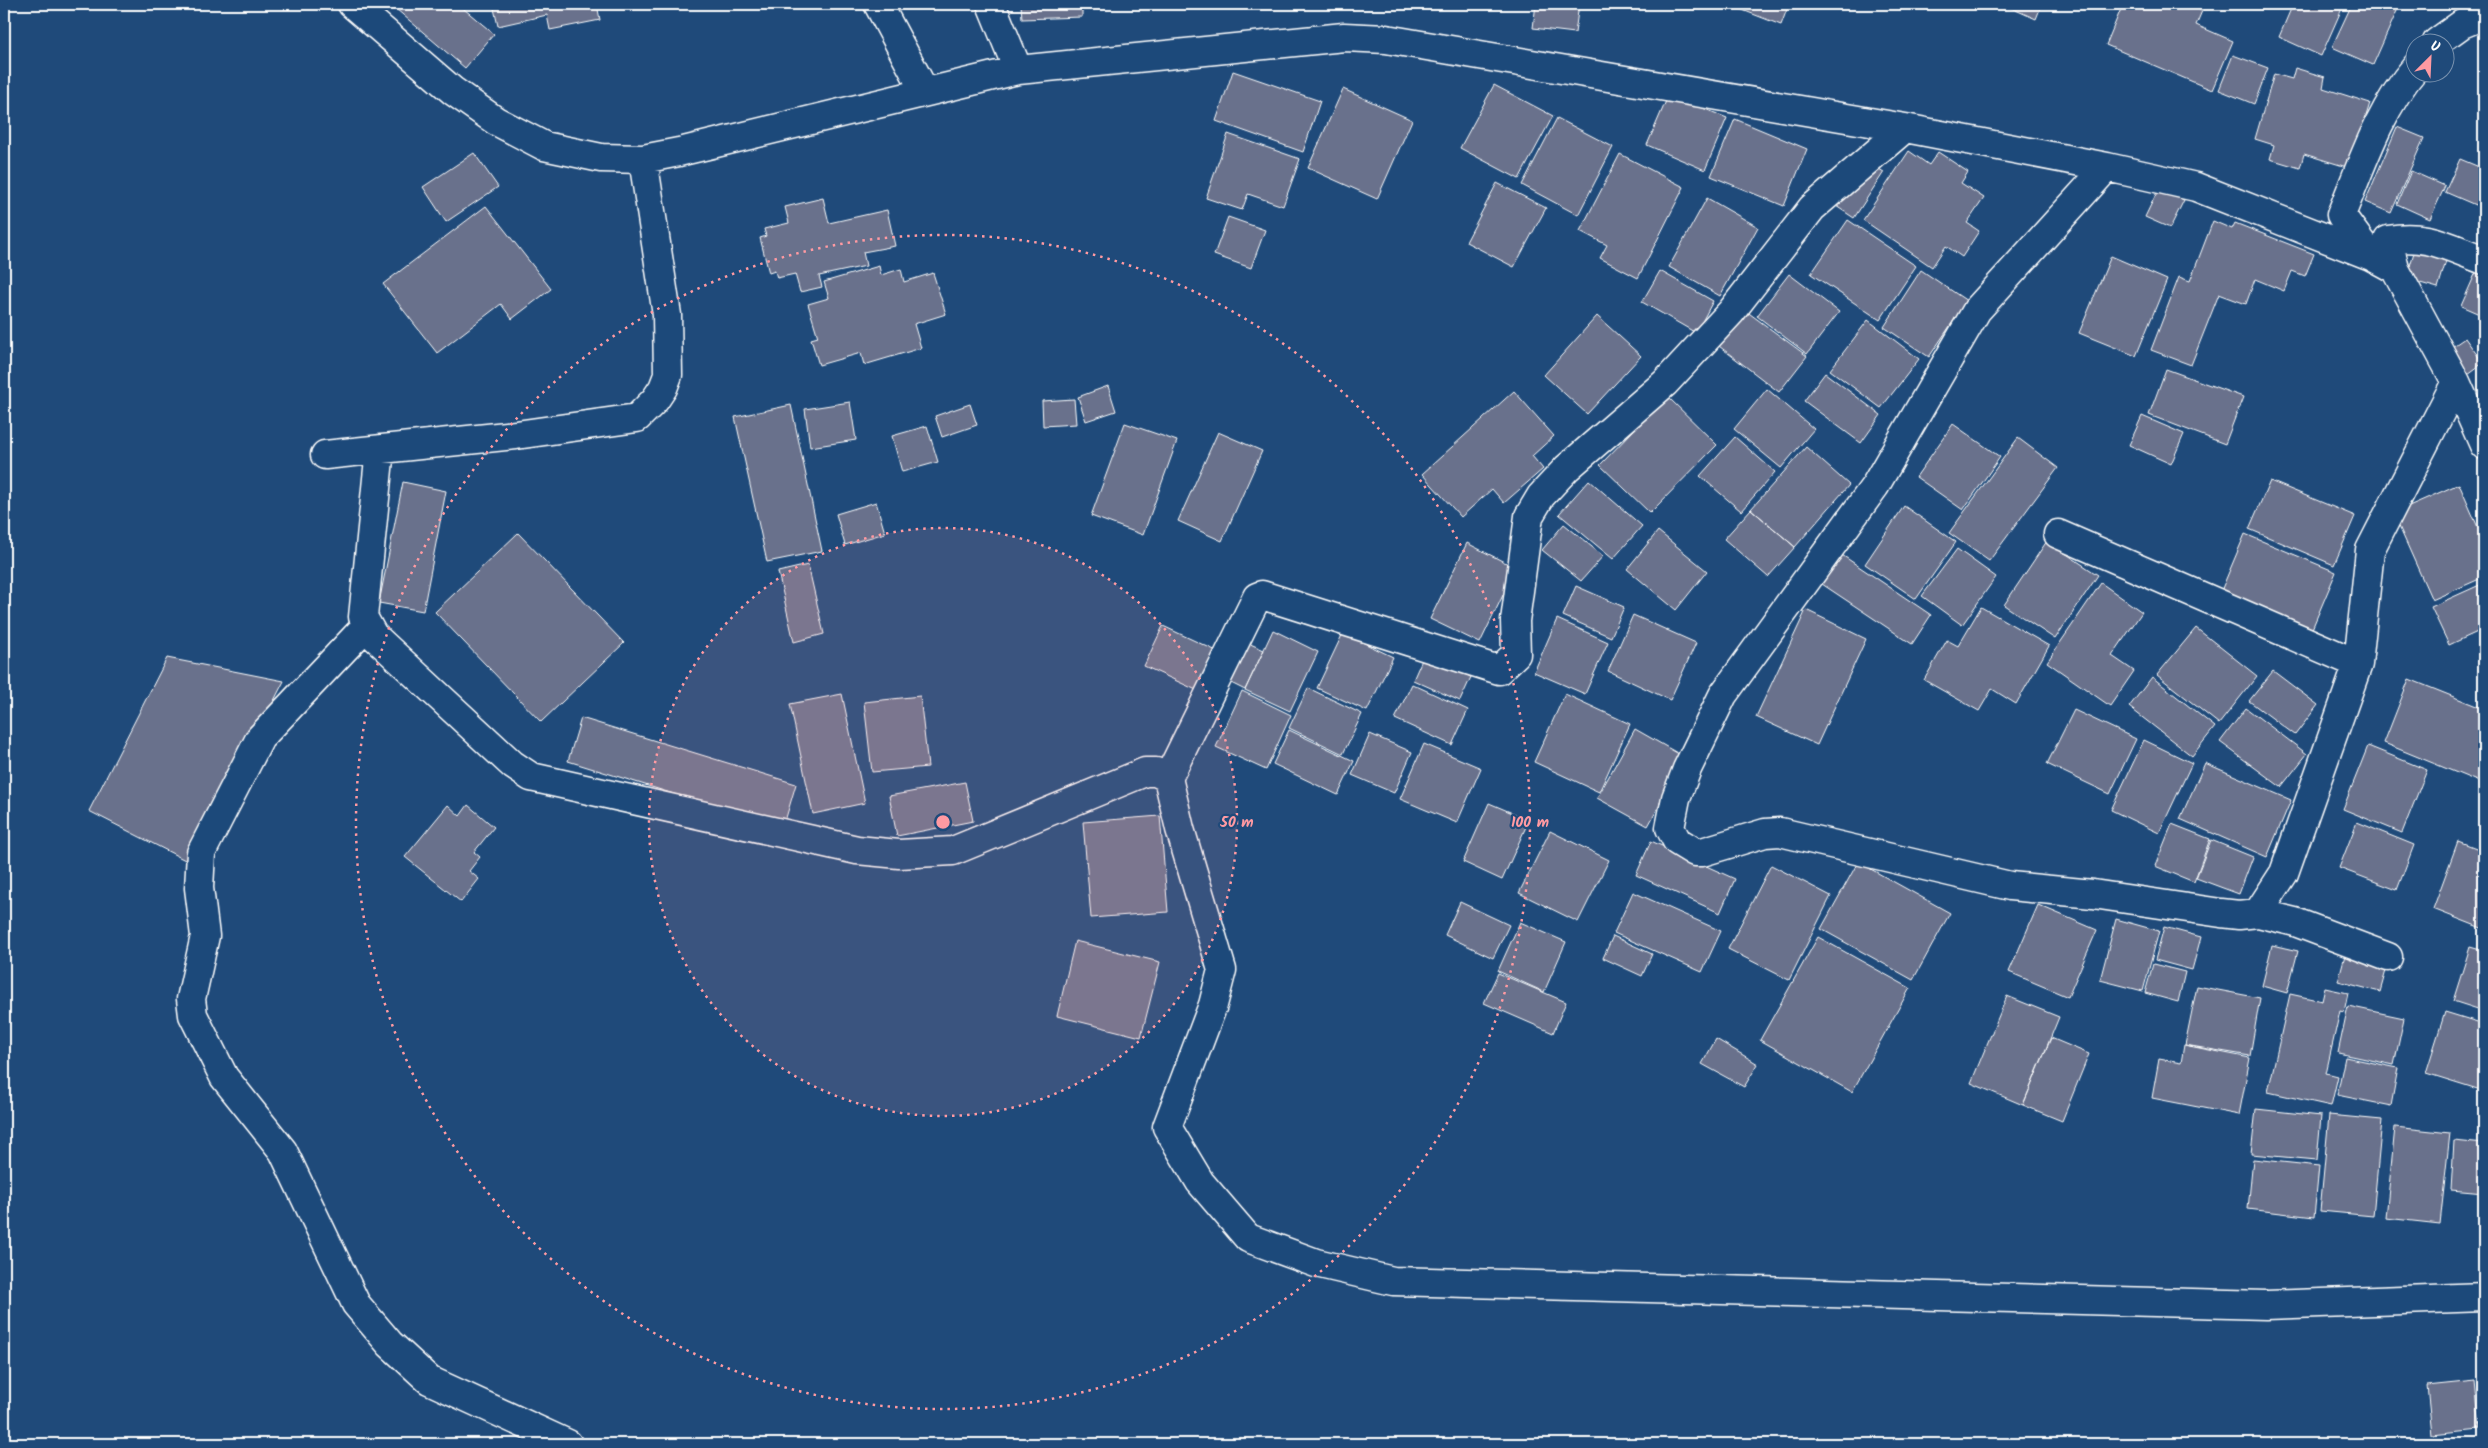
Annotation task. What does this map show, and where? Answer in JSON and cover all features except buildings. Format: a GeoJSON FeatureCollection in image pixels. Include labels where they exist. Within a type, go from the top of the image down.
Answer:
{"type":"FeatureCollection","features":[{"type":"Feature","properties":{"kind":"street"},"geometry":{"type":"LineString","coordinates":[[352,4],[453,91],[496,120],[544,146],[601,158],[643,159],[1018,70],[1344,37],[1386,39],[1904,128],[2107,167],[2196,188],[2371,256],[2395,269]]}},
{"type":"Feature","properties":{"kind":"street"},"geometry":{"type":"LineString","coordinates":[[878,4],[925,92]]}},
{"type":"Feature","properties":{"kind":"street"},"geometry":{"type":"LineString","coordinates":[[991,4],[1018,70]]}},
{"type":"Feature","properties":{"kind":"street"},"geometry":{"type":"LineString","coordinates":[[2451,32],[2462,24],[2484,16]]}},
{"type":"Feature","properties":{"kind":"street"},"geometry":{"type":"LineString","coordinates":[[2371,256],[2342,215],[2370,143],[2391,100],[2406,80]]}},
{"type":"Feature","properties":{"kind":"street"},"geometry":{"type":"LineString","coordinates":[[1904,128],[1812,208],[1731,312],[1671,376],[1567,468],[1541,496],[1529,516],[1515,621],[1516,654],[1505,666],[1499,670],[1262,595],[1257,596],[1168,778],[1180,829],[1222,970],[1213,1005],[1166,1127],[1200,1182],[1248,1238],[1316,1263],[1393,1281],[2266,1305],[2484,1297]]}},
{"type":"Feature","properties":{"kind":"street"},"geometry":{"type":"LineString","coordinates":[[325,455],[516,435],[637,418],[664,388],[668,375],[667,315],[643,159]]}},
{"type":"Feature","properties":{"kind":"street"},"geometry":{"type":"LineString","coordinates":[[2107,167],[1977,310],[1875,486],[1723,695],[1687,769],[1676,798],[1671,833],[1677,841],[1696,852],[1702,852],[1765,833],[1780,832],[2010,886],[2093,894],[2239,915],[2258,913],[2295,922],[2388,957]]}},
{"type":"Feature","properties":{"kind":"street"},"geometry":{"type":"LineString","coordinates":[[2484,260],[2422,237],[2404,237],[2388,240],[2395,269],[2456,382],[2484,445]]}},
{"type":"Feature","properties":{"kind":"street"},"geometry":{"type":"LineString","coordinates":[[2258,913],[2284,873],[2358,664],[2370,550],[2456,382]]}},
{"type":"Feature","properties":{"kind":"street"},"geometry":{"type":"LineString","coordinates":[[380,449],[362,617],[366,626],[373,635],[513,764],[531,777],[857,850],[899,854],[953,851],[1145,772],[1156,772],[1168,778]]}},
{"type":"Feature","properties":{"kind":"street"},"geometry":{"type":"LineString","coordinates":[[2058,534],[2358,664]]}},
{"type":"Feature","properties":{"kind":"street"},"geometry":{"type":"LineString","coordinates":[[366,626],[260,738],[200,853],[199,888],[205,936],[191,999],[193,1015],[224,1077],[282,1150],[356,1304],[390,1344],[429,1380],[568,1444]]}}]}
